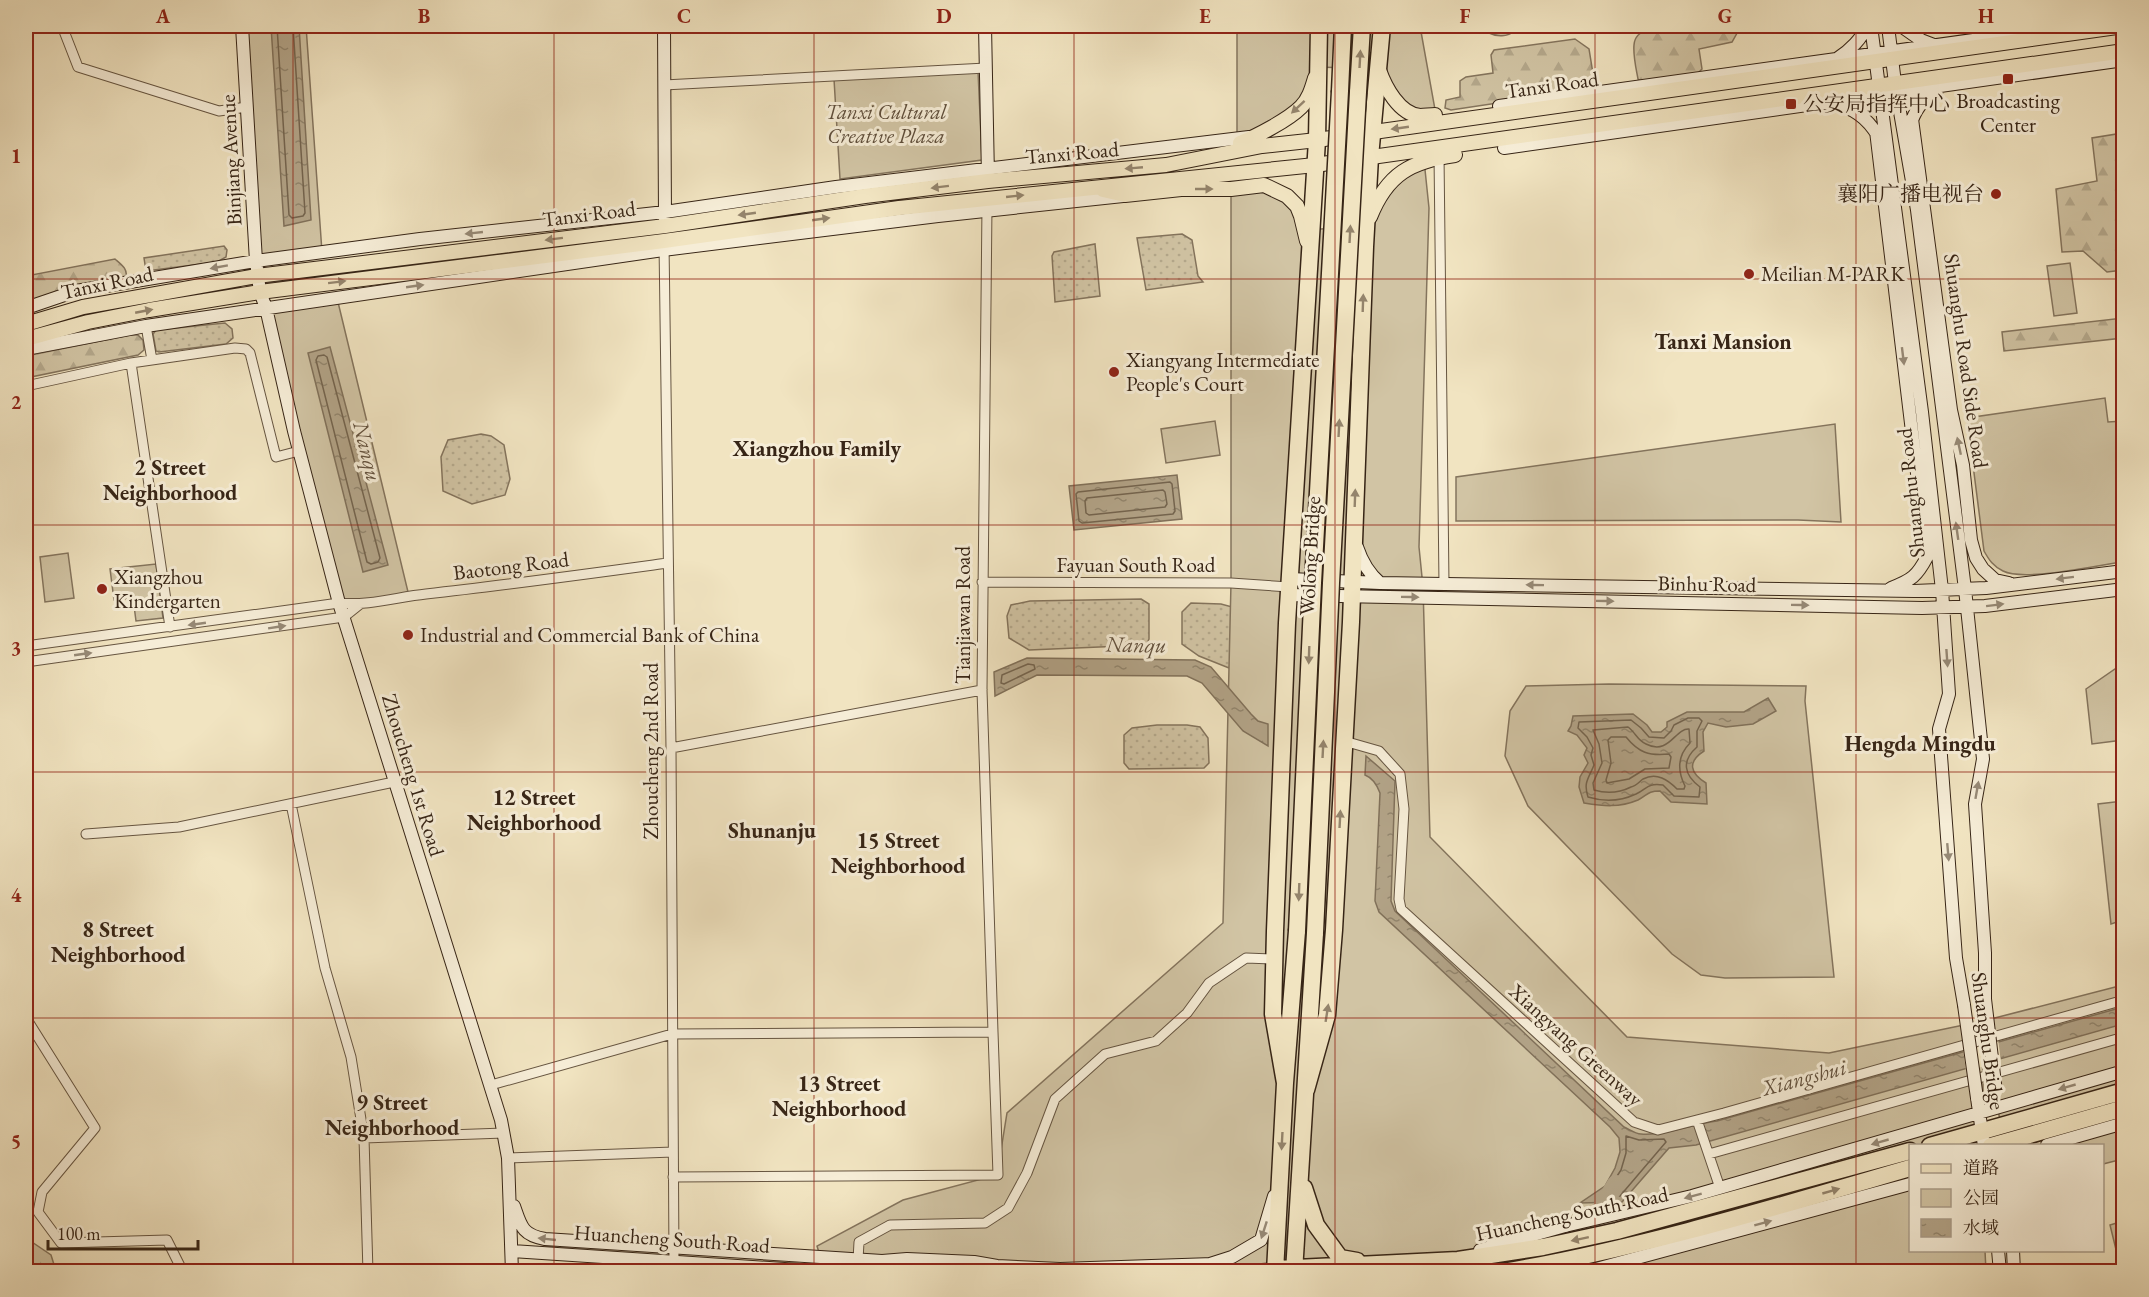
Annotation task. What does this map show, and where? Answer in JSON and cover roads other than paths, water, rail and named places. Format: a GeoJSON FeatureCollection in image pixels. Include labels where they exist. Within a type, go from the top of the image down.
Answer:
{"type":"FeatureCollection","features":[{"type":"Feature","properties":{"kind":"highway"},"geometry":{"type":"LineString","coordinates":[[1275,1270],[1285,1083],[1273,1014],[1274,959],[1289,587],[1317,140],[1319,26]]}},
{"type":"Feature","properties":{"kind":"highway","name":"Wolong Bridge"},"geometry":{"type":"LineString","coordinates":[[1285,1083],[1297,931],[1312,583],[1343,26]]}},
{"type":"Feature","properties":{"kind":"highway","name":"Wolong Bridge"},"geometry":{"type":"LineString","coordinates":[[1306,1090],[1362,26]]}},
{"type":"Feature","properties":{"kind":"highway"},"geometry":{"type":"LineString","coordinates":[[1295,1270],[1306,1090],[1328,1015],[1334,930],[1350,634],[1366,226],[1382,26]]}},
{"type":"Feature","properties":{"kind":"highway"},"geometry":{"type":"LineString","coordinates":[[2000,1140],[2124,1091]]}},
{"type":"Feature","properties":{"kind":"highway"},"geometry":{"type":"LineString","coordinates":[[1943,1144],[1983,1138],[2000,1140],[2124,1108]]}},
{"type":"Feature","properties":{"kind":"highway","name":"Huancheng South Road"},"geometry":{"type":"LineString","coordinates":[[1275,1270],[1443,1261],[1543,1247],[1617,1231],[1909,1152]]}},
{"type":"Feature","properties":{"kind":"highway","name":"Huancheng South Road"},"geometry":{"type":"LineString","coordinates":[[1503,1272],[1543,1265],[1720,1222],[1909,1169]]}},
{"type":"Feature","properties":{"kind":"highway"},"geometry":{"type":"LineString","coordinates":[[1300,1178],[1316,1225],[1340,1258],[1387,1265]]}},
{"type":"Feature","properties":{"kind":"main road","name":"Tanxi Road"},"geometry":{"type":"LineString","coordinates":[[26,324],[83,307],[257,276],[665,219],[865,196],[988,175],[1177,163],[1262,146],[1825,68],[1875,57],[2124,26]]}},
{"type":"Feature","properties":{"kind":"main road","name":"Tanxi Road"},"geometry":{"type":"LineString","coordinates":[[26,339],[90,322],[149,310],[260,292],[664,246],[899,208],[987,205],[1094,188],[1315,165],[1370,157],[1438,152],[1525,135],[1879,90],[2124,51]]}},
{"type":"Feature","properties":{"kind":"main road"},"geometry":{"type":"LineString","coordinates":[[1177,163],[1262,135],[1301,107],[1310,95],[1318,67]]}},
{"type":"Feature","properties":{"kind":"main road"},"geometry":{"type":"LineString","coordinates":[[1379,69],[1384,85],[1395,100],[1406,110],[1418,116],[1498,106],[1523,110]]}},
{"type":"Feature","properties":{"kind":"main road"},"geometry":{"type":"LineString","coordinates":[[1366,226],[1376,201],[1390,181],[1406,168],[1438,152],[1504,148],[1525,135]]}},
{"type":"Feature","properties":{"kind":"main road"},"geometry":{"type":"LineString","coordinates":[[1094,188],[1125,195],[1181,189],[1231,189],[1264,185],[1287,196],[1297,206],[1305,230],[1309,264]]}},
{"type":"Feature","properties":{"kind":"street"},"geometry":{"type":"LineString","coordinates":[[62,26],[78,67],[219,111],[247,107]]}},
{"type":"Feature","properties":{"kind":"street","name":"Binjiang Avenue"},"geometry":{"type":"LineString","coordinates":[[243,26],[256,261],[260,292]]}},
{"type":"Feature","properties":{"kind":"street"},"geometry":{"type":"LineString","coordinates":[[26,308],[76,291],[256,261],[420,239],[665,219],[664,26]]}},
{"type":"Feature","properties":{"kind":"street"},"geometry":{"type":"LineString","coordinates":[[985,26],[988,175],[1262,135]]}},
{"type":"Feature","properties":{"kind":"street"},"geometry":{"type":"LineString","coordinates":[[1825,68],[1846,52],[1866,26]]}},
{"type":"Feature","properties":{"kind":"street","name":"Shuanghu Road"},"geometry":{"type":"LineString","coordinates":[[1871,26],[1922,412],[1942,590],[1949,694],[1939,729],[1956,958]]}},
{"type":"Feature","properties":{"kind":"street","name":"Shuanghu Road"},"geometry":{"type":"LineString","coordinates":[[1888,26],[1917,210],[1965,589],[1983,759],[1975,804],[1985,953]]}},
{"type":"Feature","properties":{"kind":"street"},"geometry":{"type":"LineString","coordinates":[[1901,26],[1921,40],[1935,45]]}},
{"type":"Feature","properties":{"kind":"street"},"geometry":{"type":"LineString","coordinates":[[1892,55],[1935,45],[2073,26]]}},
{"type":"Feature","properties":{"kind":"street"},"geometry":{"type":"LineString","coordinates":[[1498,106],[1837,59],[1875,57]]}},
{"type":"Feature","properties":{"kind":"street"},"geometry":{"type":"LineString","coordinates":[[1896,87],[1943,85],[2124,60]]}},
{"type":"Feature","properties":{"kind":"street"},"geometry":{"type":"LineString","coordinates":[[664,85],[986,68]]}},
{"type":"Feature","properties":{"kind":"street"},"geometry":{"type":"LineString","coordinates":[[1906,146],[1912,119],[1919,106],[1931,93],[1943,85]]}},
{"type":"Feature","properties":{"kind":"street"},"geometry":{"type":"LineString","coordinates":[[1504,148],[1823,103],[1879,90]]}},
{"type":"Feature","properties":{"kind":"street"},"geometry":{"type":"LineString","coordinates":[[1823,103],[1846,106],[1863,117],[1876,131],[1887,150]]}},
{"type":"Feature","properties":{"kind":"street","name":"Shuanghu Road Side Road"},"geometry":{"type":"LineString","coordinates":[[1912,119],[1951,410],[1963,465],[1971,540],[1976,558],[1983,569],[1995,580],[2016,584]]}},
{"type":"Feature","properties":{"kind":"street"},"geometry":{"type":"LineString","coordinates":[[1876,131],[1927,557],[1920,571],[1910,581],[1885,591]]}},
{"type":"Feature","properties":{"kind":"street"},"geometry":{"type":"LineString","coordinates":[[1438,152],[1444,584]]}},
{"type":"Feature","properties":{"kind":"street"},"geometry":{"type":"LineString","coordinates":[[987,205],[1125,195]]}},
{"type":"Feature","properties":{"kind":"street","name":"Tianjiawan Road"},"geometry":{"type":"LineString","coordinates":[[673,1177],[998,1175],[982,690],[987,205]]}},
{"type":"Feature","properties":{"kind":"street"},"geometry":{"type":"LineString","coordinates":[[26,349],[146,326],[664,246]]}},
{"type":"Feature","properties":{"kind":"street","name":"Zhoucheng 2nd Road"},"geometry":{"type":"LineString","coordinates":[[664,246],[671,748],[674,1261]]}},
{"type":"Feature","properties":{"kind":"street"},"geometry":{"type":"LineString","coordinates":[[83,307],[135,281]]}},
{"type":"Feature","properties":{"kind":"street","name":"Zhoucheng 1st Road"},"geometry":{"type":"LineString","coordinates":[[260,292],[266,308],[299,451],[339,603],[491,1085],[504,1133],[508,1158],[512,1272]]}},
{"type":"Feature","properties":{"kind":"street"},"geometry":{"type":"LineString","coordinates":[[90,322],[146,326]]}},
{"type":"Feature","properties":{"kind":"street"},"geometry":{"type":"LineString","coordinates":[[146,326],[152,360]]}},
{"type":"Feature","properties":{"kind":"street"},"geometry":{"type":"LineString","coordinates":[[26,386],[131,363],[235,348],[246,349],[250,353],[276,457],[299,451]]}},
{"type":"Feature","properties":{"kind":"street"},"geometry":{"type":"LineString","coordinates":[[131,363],[170,627]]}},
{"type":"Feature","properties":{"kind":"street"},"geometry":{"type":"LineString","coordinates":[[1354,539],[1363,564],[1370,575],[1380,583]]}},
{"type":"Feature","properties":{"kind":"street","name":"Baotong Road"},"geometry":{"type":"LineString","coordinates":[[26,646],[339,603],[359,605],[402,596],[511,585],[668,563]]}},
{"type":"Feature","properties":{"kind":"street","name":"Binhu Road"},"geometry":{"type":"LineString","coordinates":[[1289,587],[1352,589],[1380,583],[1942,590],[2124,571]]}},
{"type":"Feature","properties":{"kind":"street","name":"Fayuan South Road"},"geometry":{"type":"LineString","coordinates":[[982,582],[1231,583],[1289,587]]}},
{"type":"Feature","properties":{"kind":"street","name":"Binhu Road"},"geometry":{"type":"LineString","coordinates":[[1352,589],[1377,597],[1942,607],[1984,606],[2124,589]]}},
{"type":"Feature","properties":{"kind":"street"},"geometry":{"type":"LineString","coordinates":[[1350,634],[1359,611],[1367,602],[1377,597]]}},
{"type":"Feature","properties":{"kind":"street","name":"Baotong Road"},"geometry":{"type":"LineString","coordinates":[[344,617],[359,605]]}},
{"type":"Feature","properties":{"kind":"street"},"geometry":{"type":"LineString","coordinates":[[26,662],[344,617]]}},
{"type":"Feature","properties":{"kind":"street"},"geometry":{"type":"LineString","coordinates":[[671,748],[982,690]]}},
{"type":"Feature","properties":{"kind":"street","name":"Xiangyang Greenway"},"geometry":{"type":"LineString","coordinates":[[1344,741],[1379,751],[1400,774],[1404,809],[1399,899],[1401,909],[1634,1122],[1658,1130],[2124,1000]]}},
{"type":"Feature","properties":{"kind":"street"},"geometry":{"type":"LineString","coordinates":[[86,834],[179,827],[394,782]]}},
{"type":"Feature","properties":{"kind":"street"},"geometry":{"type":"LineString","coordinates":[[291,804],[325,968],[351,1057],[364,1138],[368,1272]]}},
{"type":"Feature","properties":{"kind":"street","name":"Shuanghu Bridge"},"geometry":{"type":"LineString","coordinates":[[1985,953],[1985,999],[2000,1140]]}},
{"type":"Feature","properties":{"kind":"street"},"geometry":{"type":"LineString","coordinates":[[858,1260],[859,1242],[890,1225],[985,1223],[1008,1208],[1027,1173],[1055,1099],[1105,1054],[1156,1041],[1187,1013],[1209,983],[1246,958],[1274,959]]}},
{"type":"Feature","properties":{"kind":"street","name":"Shuanghu Bridge"},"geometry":{"type":"LineString","coordinates":[[1956,958],[1983,1138]]}},
{"type":"Feature","properties":{"kind":"street"},"geometry":{"type":"LineString","coordinates":[[26,1018],[95,1128],[42,1192],[38,1212],[62,1243],[167,1240],[183,1272]]}},
{"type":"Feature","properties":{"kind":"street"},"geometry":{"type":"LineString","coordinates":[[491,1085],[672,1034],[993,1032]]}},
{"type":"Feature","properties":{"kind":"street"},"geometry":{"type":"LineString","coordinates":[[1708,1152],[2124,1037]]}},
{"type":"Feature","properties":{"kind":"street"},"geometry":{"type":"LineString","coordinates":[[1443,1261],[1564,1226],[1720,1188],[2124,1071]]}},
{"type":"Feature","properties":{"kind":"street"},"geometry":{"type":"LineString","coordinates":[[1697,1120],[1720,1188]]}},
{"type":"Feature","properties":{"kind":"street"},"geometry":{"type":"LineString","coordinates":[[2048,1144],[2071,1123]]}},
{"type":"Feature","properties":{"kind":"street"},"geometry":{"type":"LineString","coordinates":[[2051,1144],[2124,1124]]}},
{"type":"Feature","properties":{"kind":"street"},"geometry":{"type":"LineString","coordinates":[[364,1138],[504,1133]]}},
{"type":"Feature","properties":{"kind":"street"},"geometry":{"type":"LineString","coordinates":[[508,1158],[673,1152]]}},
{"type":"Feature","properties":{"kind":"street"},"geometry":{"type":"LineString","coordinates":[[1188,1272],[1232,1257],[1261,1240],[1280,1175]]}},
{"type":"Feature","properties":{"kind":"street"},"geometry":{"type":"LineString","coordinates":[[1585,1272],[1909,1185]]}},
{"type":"Feature","properties":{"kind":"street"},"geometry":{"type":"LineString","coordinates":[[510,1193],[522,1228],[532,1237],[858,1260],[882,1261],[907,1258],[974,1262],[1057,1270],[1213,1263]]}},
{"type":"Feature","properties":{"kind":"street","name":"Huancheng South Road"},"geometry":{"type":"LineString","coordinates":[[512,1251],[830,1272]]}},
{"type":"Feature","properties":{"kind":"street"},"geometry":{"type":"LineString","coordinates":[[1998,1252],[2000,1272]]}},
{"type":"Feature","properties":{"kind":"street"},"geometry":{"type":"LineString","coordinates":[[2013,1252],[2014,1272]]}},
{"type":"Feature","properties":{"kind":"street","name":"Huancheng South Road"},"geometry":{"type":"LineString","coordinates":[[1234,1272],[1275,1270]]}},
{"type":"Feature","properties":{"kind":"water"},"geometry":{"type":"Polygon","coordinates":[[[271,26],[299,26],[311,220],[284,226],[271,26]]]}},
{"type":"Feature","properties":{"kind":"water","name":"Nanqu"},"geometry":{"type":"Polygon","coordinates":[[[330,347],[388,565],[363,572],[308,353],[330,347]]]}},
{"type":"Feature","properties":{"kind":"water"},"geometry":{"type":"Polygon","coordinates":[[[1177,475],[1182,519],[1074,530],[1069,486],[1177,475]]]}},
{"type":"Feature","properties":{"kind":"water"},"geometry":{"type":"Polygon","coordinates":[[[1027,658],[1195,660],[1211,667],[1258,721],[1268,724],[1268,746],[1243,731],[1202,683],[1187,676],[1037,675],[995,696],[994,672],[1027,658]]]}},
{"type":"Feature","properties":{"kind":"water"},"geometry":{"type":"Polygon","coordinates":[[[1768,698],[1776,711],[1753,724],[1726,727],[1708,723],[1703,732],[1704,751],[1693,763],[1694,771],[1706,783],[1707,804],[1671,802],[1660,791],[1618,805],[1584,803],[1579,787],[1580,777],[1588,763],[1584,755],[1587,748],[1577,735],[1568,731],[1573,716],[1633,714],[1652,732],[1661,732],[1667,727],[1667,722],[1687,712],[1744,712],[1768,698]]]}},
{"type":"Feature","properties":{"kind":"water","name":"Xiangshui"},"geometry":{"type":"Polygon","coordinates":[[[1366,756],[1395,781],[1391,901],[1395,911],[1624,1127],[1637,1133],[1659,1133],[1717,1121],[2123,1007],[2123,1024],[1696,1145],[1669,1148],[1622,1202],[1580,1203],[1605,1186],[1615,1168],[1620,1152],[1619,1138],[1610,1127],[1379,912],[1375,901],[1380,793],[1374,782],[1365,775],[1366,756]]]}},
{"type":"Feature","properties":{"kind":"waterway","name":"Xiangshui"},"geometry":{"type":"LineString","coordinates":[[1562,1272],[1616,1184]]}},
{"type":"Feature","properties":{"kind":"place","name":"Broadcasting Center"},"geometry":{"type":"Point","coordinates":[2008,79]}},
{"type":"Feature","properties":{"kind":"place","name":"公安局指挥中心"},"geometry":{"type":"Point","coordinates":[1791,104]}},
{"type":"Feature","properties":{"kind":"place","name":"襄阳广播电视台"},"geometry":{"type":"Point","coordinates":[1996,194]}},
{"type":"Feature","properties":{"kind":"place","name":"Meilian M-PARK"},"geometry":{"type":"Point","coordinates":[1749,274]}},
{"type":"Feature","properties":{"kind":"place","name":"Xiangyang Intermediate People's Court"},"geometry":{"type":"Point","coordinates":[1114,372]}},
{"type":"Feature","properties":{"kind":"place","name":"Xiangzhou Kindergarten"},"geometry":{"type":"Point","coordinates":[102,589]}},
{"type":"Feature","properties":{"kind":"place","name":"Industrial and Commercial Bank of China"},"geometry":{"type":"Point","coordinates":[408,635]}},
{"type":"Feature","properties":{"kind":"district","name":"Tanxi Mansion"},"geometry":{"type":"Point","coordinates":[1723,341]}},
{"type":"Feature","properties":{"kind":"district","name":"Xiangzhou Family"},"geometry":{"type":"Point","coordinates":[817,448]}},
{"type":"Feature","properties":{"kind":"district","name":"2 Street Neighborhood"},"geometry":{"type":"Point","coordinates":[170,480]}},
{"type":"Feature","properties":{"kind":"district","name":"Hengda Mingdu"},"geometry":{"type":"Point","coordinates":[1920,743]}},
{"type":"Feature","properties":{"kind":"district","name":"12 Street Neighborhood"},"geometry":{"type":"Point","coordinates":[534,810]}},
{"type":"Feature","properties":{"kind":"district","name":"Shunanju"},"geometry":{"type":"Point","coordinates":[772,830]}},
{"type":"Feature","properties":{"kind":"district","name":"15 Street Neighborhood"},"geometry":{"type":"Point","coordinates":[898,852]}},
{"type":"Feature","properties":{"kind":"district","name":"8 Street Neighborhood"},"geometry":{"type":"Point","coordinates":[118,942]}},
{"type":"Feature","properties":{"kind":"district","name":"13 Street Neighborhood"},"geometry":{"type":"Point","coordinates":[839,1096]}},
{"type":"Feature","properties":{"kind":"district","name":"9 Street Neighborhood"},"geometry":{"type":"Point","coordinates":[392,1114]}},
{"type":"Feature","properties":{"kind":"park label","name":"Tanxi Cultural Creative Plaza"},"geometry":{"type":"Point","coordinates":[886,124]}}]}
